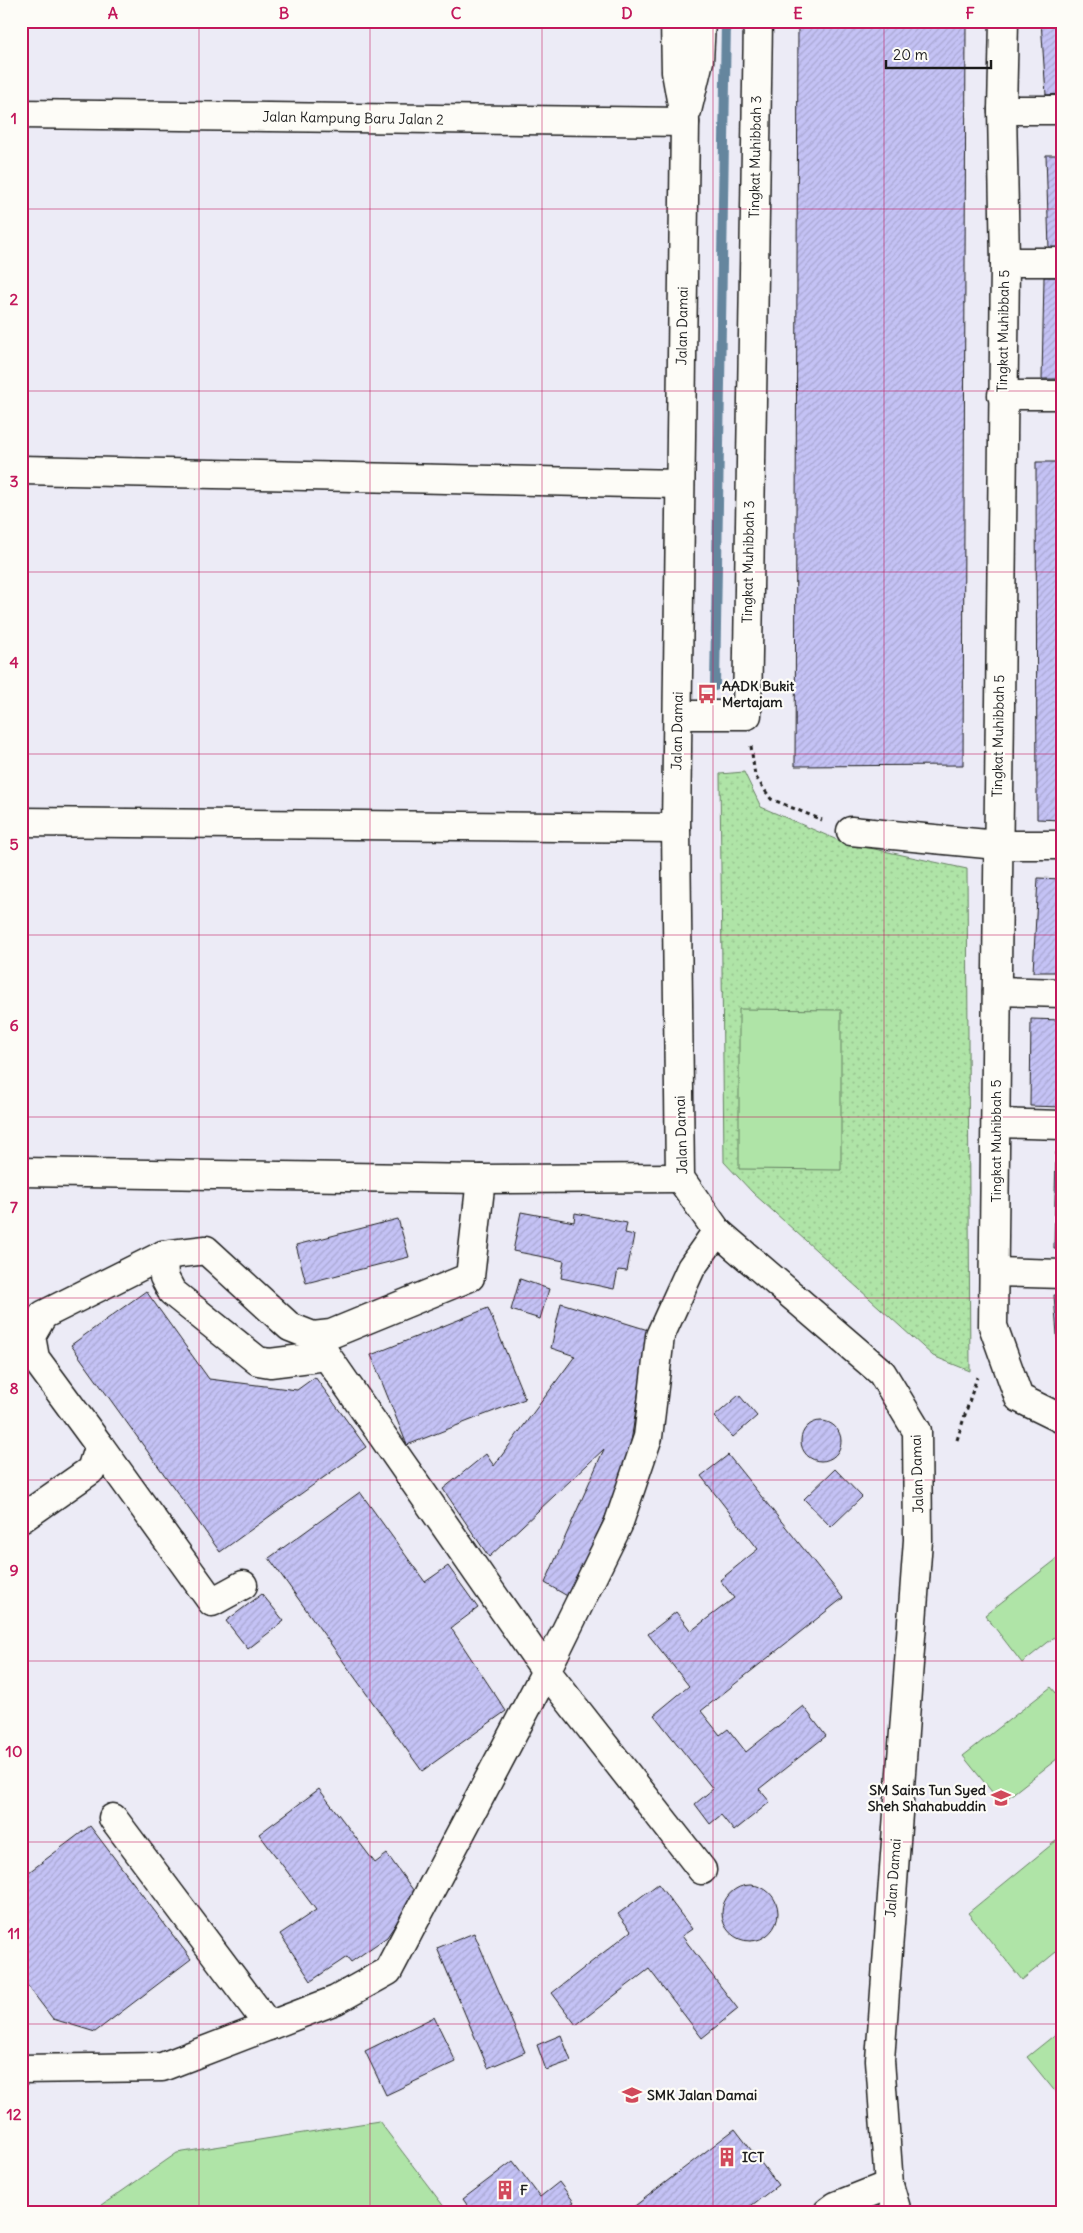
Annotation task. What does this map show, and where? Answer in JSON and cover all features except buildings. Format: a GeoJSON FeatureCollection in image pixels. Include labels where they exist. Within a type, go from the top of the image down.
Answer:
{"type":"FeatureCollection","features":[{"type":"Feature","properties":{"kind":"street","name":"Jalan Damai"},"geometry":{"type":"LineString","coordinates":[[675,21],[676,72],[685,122],[676,828],[680,1178],[717,1231],[882,1373],[917,1431],[918,1540],[880,2060],[889,2185],[897,2212]]}},
{"type":"Feature","properties":{"kind":"street"},"geometry":{"type":"LineString","coordinates":[[685,122],[699,62],[701,21]]}},
{"type":"Feature","properties":{"kind":"street","name":"Tingkat Muhibbah 3"},"geometry":{"type":"LineString","coordinates":[[746,715],[758,21]]}},
{"type":"Feature","properties":{"kind":"street","name":"Tingkat Muhibbah 5"},"geometry":{"type":"LineString","coordinates":[[1004,21],[1002,110],[1005,262],[997,845],[997,1123],[993,1326],[1018,1398],[1062,1419]]}},
{"type":"Feature","properties":{"kind":"street"},"geometry":{"type":"LineString","coordinates":[[1002,110],[1062,110]]}},
{"type":"Feature","properties":{"kind":"street","name":"Jalan Kampung Baru Jalan 2"},"geometry":{"type":"LineString","coordinates":[[21,114],[685,122]]}},
{"type":"Feature","properties":{"kind":"street"},"geometry":{"type":"LineString","coordinates":[[1005,262],[1062,262]]}},
{"type":"Feature","properties":{"kind":"street"},"geometry":{"type":"LineString","coordinates":[[1002,395],[1062,395]]}},
{"type":"Feature","properties":{"kind":"street"},"geometry":{"type":"LineString","coordinates":[[21,470],[680,484]]}},
{"type":"Feature","properties":{"kind":"street"},"geometry":{"type":"LineString","coordinates":[[678,715],[746,715]]}},
{"type":"Feature","properties":{"kind":"street"},"geometry":{"type":"LineString","coordinates":[[21,822],[676,828]]}},
{"type":"Feature","properties":{"kind":"street"},"geometry":{"type":"LineString","coordinates":[[851,831],[997,845],[1062,845]]}},
{"type":"Feature","properties":{"kind":"street"},"geometry":{"type":"LineString","coordinates":[[997,991],[1062,992]]}},
{"type":"Feature","properties":{"kind":"street"},"geometry":{"type":"LineString","coordinates":[[997,1123],[1062,1126]]}},
{"type":"Feature","properties":{"kind":"street"},"geometry":{"type":"LineString","coordinates":[[21,1172],[481,1179],[680,1178]]}},
{"type":"Feature","properties":{"kind":"street"},"geometry":{"type":"LineString","coordinates":[[163,1256],[164,1277],[172,1292],[258,1361],[270,1363],[319,1346],[330,1334],[470,1277],[481,1179]]}},
{"type":"Feature","properties":{"kind":"street"},"geometry":{"type":"LineString","coordinates":[[21,2069],[162,2067],[336,2000],[388,1971],[546,1671],[618,1525],[648,1438],[660,1336],[691,1268],[717,1231]]}},
{"type":"Feature","properties":{"kind":"street"},"geometry":{"type":"LineString","coordinates":[[243,1585],[212,1602],[35,1358],[31,1336],[43,1315],[163,1256],[206,1250],[290,1327],[319,1346],[546,1671],[702,1870]]}},
{"type":"Feature","properties":{"kind":"street"},"geometry":{"type":"LineString","coordinates":[[995,1272],[1062,1274]]}},
{"type":"Feature","properties":{"kind":"street"},"geometry":{"type":"LineString","coordinates":[[21,1519],[91,1470],[99,1444]]}},
{"type":"Feature","properties":{"kind":"street"},"geometry":{"type":"LineString","coordinates":[[113,1818],[269,2026]]}},
{"type":"Feature","properties":{"kind":"street"},"geometry":{"type":"LineString","coordinates":[[828,2212],[836,2206],[889,2185]]}},
{"type":"Feature","properties":{"kind":"path"},"geometry":{"type":"LineString","coordinates":[[746,715],[755,776],[771,799],[851,831]]}},
{"type":"Feature","properties":{"kind":"path"},"geometry":{"type":"LineString","coordinates":[[958,1440],[978,1374]]}},
{"type":"Feature","properties":{"kind":"green space"},"geometry":{"type":"Polygon","coordinates":[[[744,772],[761,807],[842,842],[967,869],[970,1371],[933,1356],[753,1193],[724,1162],[720,774],[744,772]]]}},
{"type":"Feature","properties":{"kind":"green space"},"geometry":{"type":"Polygon","coordinates":[[[739,1009],[841,1010],[841,1170],[739,1169],[739,1009]]]}},
{"type":"Feature","properties":{"kind":"green space"},"geometry":{"type":"Polygon","coordinates":[[[1062,1555],[1062,1631],[1022,1663],[985,1615],[1062,1555]]]}},
{"type":"Feature","properties":{"kind":"green space"},"geometry":{"type":"Polygon","coordinates":[[[1051,1687],[1062,1700],[1062,1755],[1001,1803],[963,1756],[1051,1687]]]}},
{"type":"Feature","properties":{"kind":"green space"},"geometry":{"type":"Polygon","coordinates":[[[1062,1836],[1062,1947],[1022,1980],[968,1913],[1062,1836]]]}},
{"type":"Feature","properties":{"kind":"green space"},"geometry":{"type":"Polygon","coordinates":[[[1062,2029],[1062,2100],[1027,2057],[1062,2029]]]}},
{"type":"Feature","properties":{"kind":"green space"},"geometry":{"type":"Polygon","coordinates":[[[379,2121],[448,2212],[92,2212],[177,2153],[379,2121]]]}},
{"type":"Feature","properties":{"kind":"waterway"},"geometry":{"type":"LineString","coordinates":[[715,686],[726,21]]}},
{"type":"Feature","properties":{"kind":"place","name":"AADK Bukit Mertajam"},"geometry":{"type":"Point","coordinates":[707,694]}},
{"type":"Feature","properties":{"kind":"place","name":"SM Sains Tun Syed Sheh Shahabuddin"},"geometry":{"type":"Point","coordinates":[1001,1798]}},
{"type":"Feature","properties":{"kind":"place","name":"SMK Jalan Damai"},"geometry":{"type":"Point","coordinates":[632,2095]}},
{"type":"Feature","properties":{"kind":"place","name":"ICT"},"geometry":{"type":"Point","coordinates":[727,2157]}},
{"type":"Feature","properties":{"kind":"place","name":"F"},"geometry":{"type":"Point","coordinates":[505,2190]}}]}
